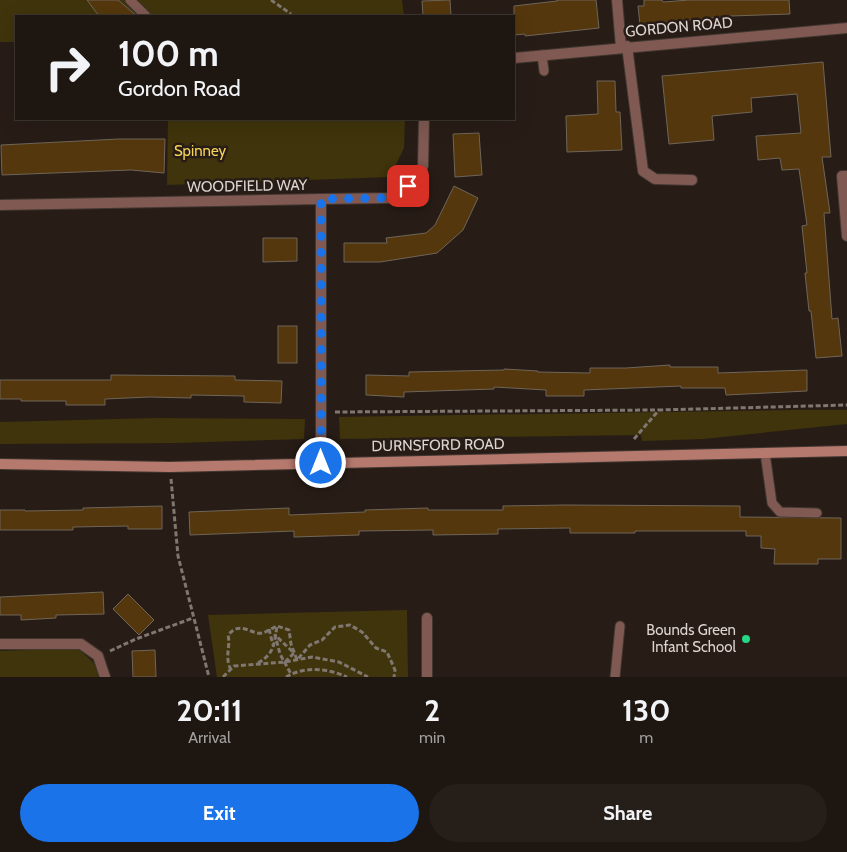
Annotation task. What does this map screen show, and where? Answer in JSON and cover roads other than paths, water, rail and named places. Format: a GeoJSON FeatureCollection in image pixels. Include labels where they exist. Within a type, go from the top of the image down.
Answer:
{"type":"FeatureCollection","features":[{"type":"Feature","properties":{"kind":"main road","name":"DURNSFORD ROAD"},"geometry":{"type":"LineString","coordinates":[[0,464],[170,466],[847,451]]}},
{"type":"Feature","properties":{"kind":"street"},"geometry":{"type":"LineString","coordinates":[[617,0],[644,171],[655,179],[692,180]]}},
{"type":"Feature","properties":{"kind":"street","name":"GORDON ROAD"},"geometry":{"type":"LineString","coordinates":[[515,58],[847,28]]}},
{"type":"Feature","properties":{"kind":"street"},"geometry":{"type":"LineString","coordinates":[[321,199],[389,198],[401,193],[416,180],[423,166],[424,120]]}},
{"type":"Feature","properties":{"kind":"street"},"geometry":{"type":"LineString","coordinates":[[847,176],[842,176],[847,236]]}},
{"type":"Feature","properties":{"kind":"street","name":"WOODFIELD WAY"},"geometry":{"type":"LineString","coordinates":[[0,205],[321,199],[321,463]]}},
{"type":"Feature","properties":{"kind":"street"},"geometry":{"type":"LineString","coordinates":[[427,618],[427,677]]}},
{"type":"Feature","properties":{"kind":"street"},"geometry":{"type":"LineString","coordinates":[[0,644],[82,644],[98,656],[105,677]]}},
{"type":"Feature","properties":{"kind":"lane"},"geometry":{"type":"LineString","coordinates":[[130,0],[145,15]]}},
{"type":"Feature","properties":{"kind":"lane"},"geometry":{"type":"LineString","coordinates":[[542,55],[544,72]]}},
{"type":"Feature","properties":{"kind":"lane"},"geometry":{"type":"LineString","coordinates":[[765,453],[772,503],[780,512],[817,513]]}},
{"type":"Feature","properties":{"kind":"lane"},"geometry":{"type":"LineString","coordinates":[[615,677],[620,626]]}},
{"type":"Feature","properties":{"kind":"place","name":"Bounds Green Infant School"},"geometry":{"type":"Point","coordinates":[746,639]}},
{"type":"Feature","properties":{"kind":"park label","name":"Spinney"},"geometry":{"type":"Point","coordinates":[200,151]}}]}
